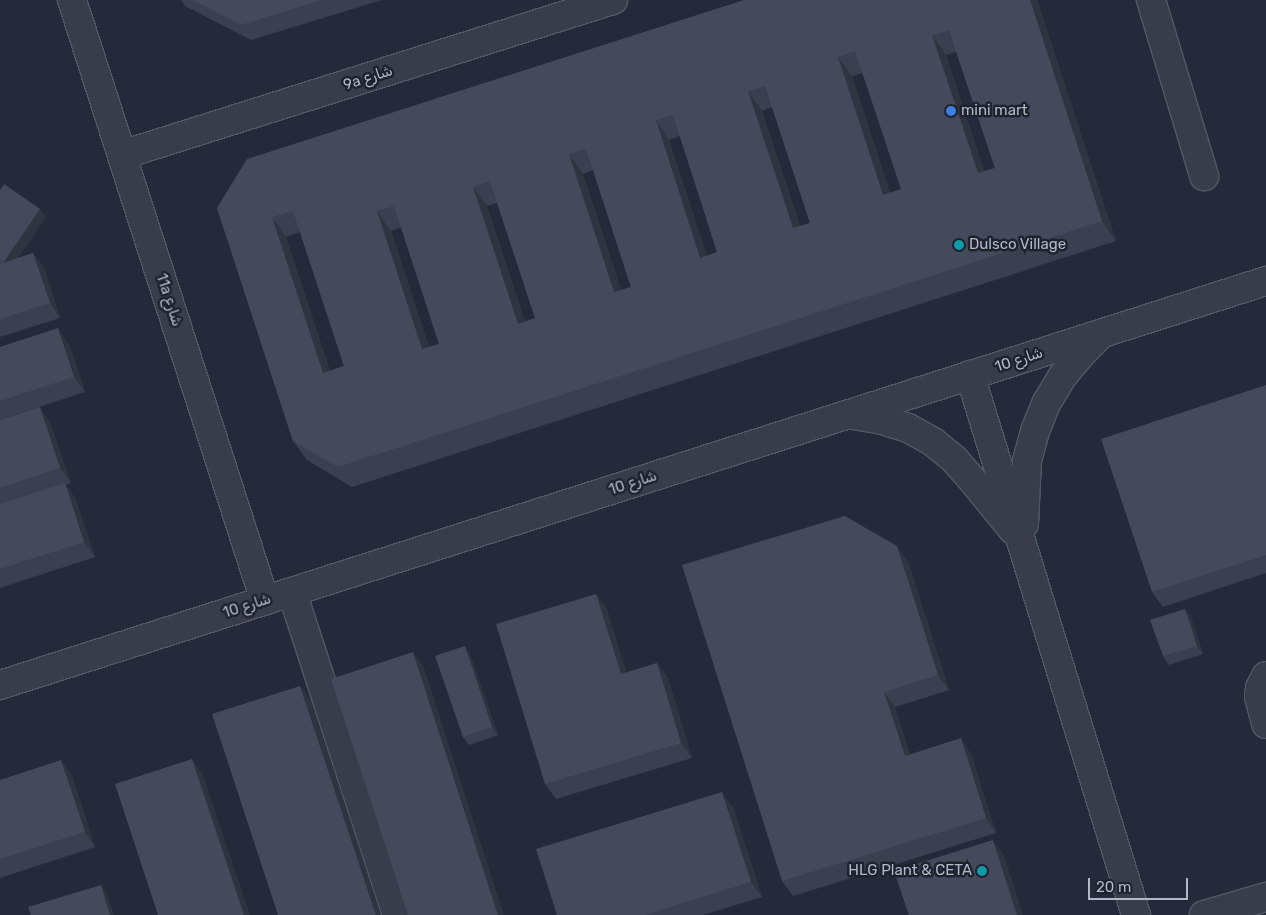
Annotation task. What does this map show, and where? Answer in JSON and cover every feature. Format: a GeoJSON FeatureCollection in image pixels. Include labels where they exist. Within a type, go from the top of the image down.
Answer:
{"type":"FeatureCollection","features":[{"type":"Feature","properties":{"kind":"street","name":"11a شارع"},"geometry":{"type":"LineString","coordinates":[[72,0],[265,601]]}},
{"type":"Feature","properties":{"kind":"street","name":"9a شارع"},"geometry":{"type":"LineString","coordinates":[[122,155],[613,0]]}},
{"type":"Feature","properties":{"kind":"street"},"geometry":{"type":"LineString","coordinates":[[1151,0],[1204,176]]}},
{"type":"Feature","properties":{"kind":"street","name":"شارع 10"},"geometry":{"type":"LineString","coordinates":[[0,685],[1266,281]]}},
{"type":"Feature","properties":{"kind":"street"},"geometry":{"type":"LineString","coordinates":[[1023,543],[1027,461],[1035,431],[1047,402],[1062,377],[1080,354],[1102,333]]}},
{"type":"Feature","properties":{"kind":"street"},"geometry":{"type":"LineString","coordinates":[[970,375],[1136,915]]}},
{"type":"Feature","properties":{"kind":"street"},"geometry":{"type":"LineString","coordinates":[[849,414],[879,419],[908,428],[933,442],[954,459],[970,476],[1023,543]]}},
{"type":"Feature","properties":{"kind":"street"},"geometry":{"type":"LineString","coordinates":[[292,592],[396,915]]}},
{"type":"Feature","properties":{"kind":"street"},"geometry":{"type":"LineString","coordinates":[[1266,676],[1260,688],[1259,698],[1266,724]]}},
{"type":"Feature","properties":{"kind":"street"},"geometry":{"type":"LineString","coordinates":[[1204,915],[1266,897]]}},
{"type":"Feature","properties":{"kind":"building"},"geometry":{"type":"Polygon","coordinates":[[[193,0],[322,0],[241,25],[193,0]]]}},
{"type":"Feature","properties":{"kind":"building","name":"Dulsco Village"},"geometry":{"type":"Polygon","coordinates":[[[744,0],[1030,0],[1102,221],[338,467],[293,441],[217,208],[247,159],[744,0]],[[949,30],[932,35],[978,173],[995,168],[949,30]],[[855,51],[838,57],[883,195],[901,189],[855,51]],[[765,86],[748,91],[793,228],[810,223],[765,86]],[[673,115],[656,120],[700,258],[717,252],[673,115]],[[586,149],[569,154],[614,292],[631,287],[586,149]],[[490,181],[473,187],[518,324],[535,318],[490,181]],[[394,206],[377,211],[422,349],[439,344],[394,206]],[[293,211],[272,217],[323,373],[344,366],[293,211]]]}},
{"type":"Feature","properties":{"kind":"building"},"geometry":{"type":"Polygon","coordinates":[[[4,184],[40,209],[3,263],[0,261],[0,190],[4,184]]]}},
{"type":"Feature","properties":{"kind":"building"},"geometry":{"type":"Polygon","coordinates":[[[33,253],[50,303],[0,319],[0,264],[33,253]]]}},
{"type":"Feature","properties":{"kind":"building"},"geometry":{"type":"Polygon","coordinates":[[[58,328],[74,377],[0,401],[0,347],[58,328]]]}},
{"type":"Feature","properties":{"kind":"building"},"geometry":{"type":"Polygon","coordinates":[[[1266,385],[1266,555],[1152,592],[1101,439],[1266,385]]]}},
{"type":"Feature","properties":{"kind":"building"},"geometry":{"type":"Polygon","coordinates":[[[40,407],[60,468],[0,488],[0,420],[40,407]]]}},
{"type":"Feature","properties":{"kind":"building"},"geometry":{"type":"Polygon","coordinates":[[[65,483],[84,542],[0,569],[0,504],[65,483]]]}},
{"type":"Feature","properties":{"kind":"building"},"geometry":{"type":"Polygon","coordinates":[[[845,516],[897,546],[938,675],[884,692],[905,756],[961,738],[986,818],[782,881],[682,565],[845,516]]]}},
{"type":"Feature","properties":{"kind":"building"},"geometry":{"type":"Polygon","coordinates":[[[596,594],[621,674],[657,663],[681,743],[545,784],[496,624],[596,594]]]}},
{"type":"Feature","properties":{"kind":"building"},"geometry":{"type":"Polygon","coordinates":[[[1185,609],[1197,646],[1163,656],[1150,620],[1185,609]]]}},
{"type":"Feature","properties":{"kind":"building"},"geometry":{"type":"Polygon","coordinates":[[[465,646],[492,727],[463,737],[435,656],[465,646]]]}},
{"type":"Feature","properties":{"kind":"building"},"geometry":{"type":"Polygon","coordinates":[[[413,652],[498,915],[408,915],[331,679],[413,652]]]}},
{"type":"Feature","properties":{"kind":"building"},"geometry":{"type":"Polygon","coordinates":[[[300,686],[376,915],[278,915],[212,714],[300,686]]]}},
{"type":"Feature","properties":{"kind":"building"},"geometry":{"type":"Polygon","coordinates":[[[192,759],[244,915],[158,915],[115,784],[192,759]]]}},
{"type":"Feature","properties":{"kind":"building"},"geometry":{"type":"Polygon","coordinates":[[[61,760],[85,832],[0,859],[0,780],[61,760]]]}},
{"type":"Feature","properties":{"kind":"building"},"geometry":{"type":"Polygon","coordinates":[[[722,792],[751,882],[644,915],[557,915],[536,849],[722,792]]]}},
{"type":"Feature","properties":{"kind":"building","name":"HLG Plant & CETA"},"geometry":{"type":"Polygon","coordinates":[[[993,840],[1017,915],[909,915],[894,871],[993,840]]]}},
{"type":"Feature","properties":{"kind":"building"},"geometry":{"type":"Polygon","coordinates":[[[101,885],[110,915],[31,915],[28,907],[101,885]]]}},
{"type":"Feature","properties":{"kind":"place","name":"mini mart"},"geometry":{"type":"Point","coordinates":[951,111]}},
{"type":"Feature","properties":{"kind":"place","name":"Dulsco Village"},"geometry":{"type":"Point","coordinates":[959,245]}},
{"type":"Feature","properties":{"kind":"place","name":"HLG Plant & CETA"},"geometry":{"type":"Point","coordinates":[982,871]}}]}
